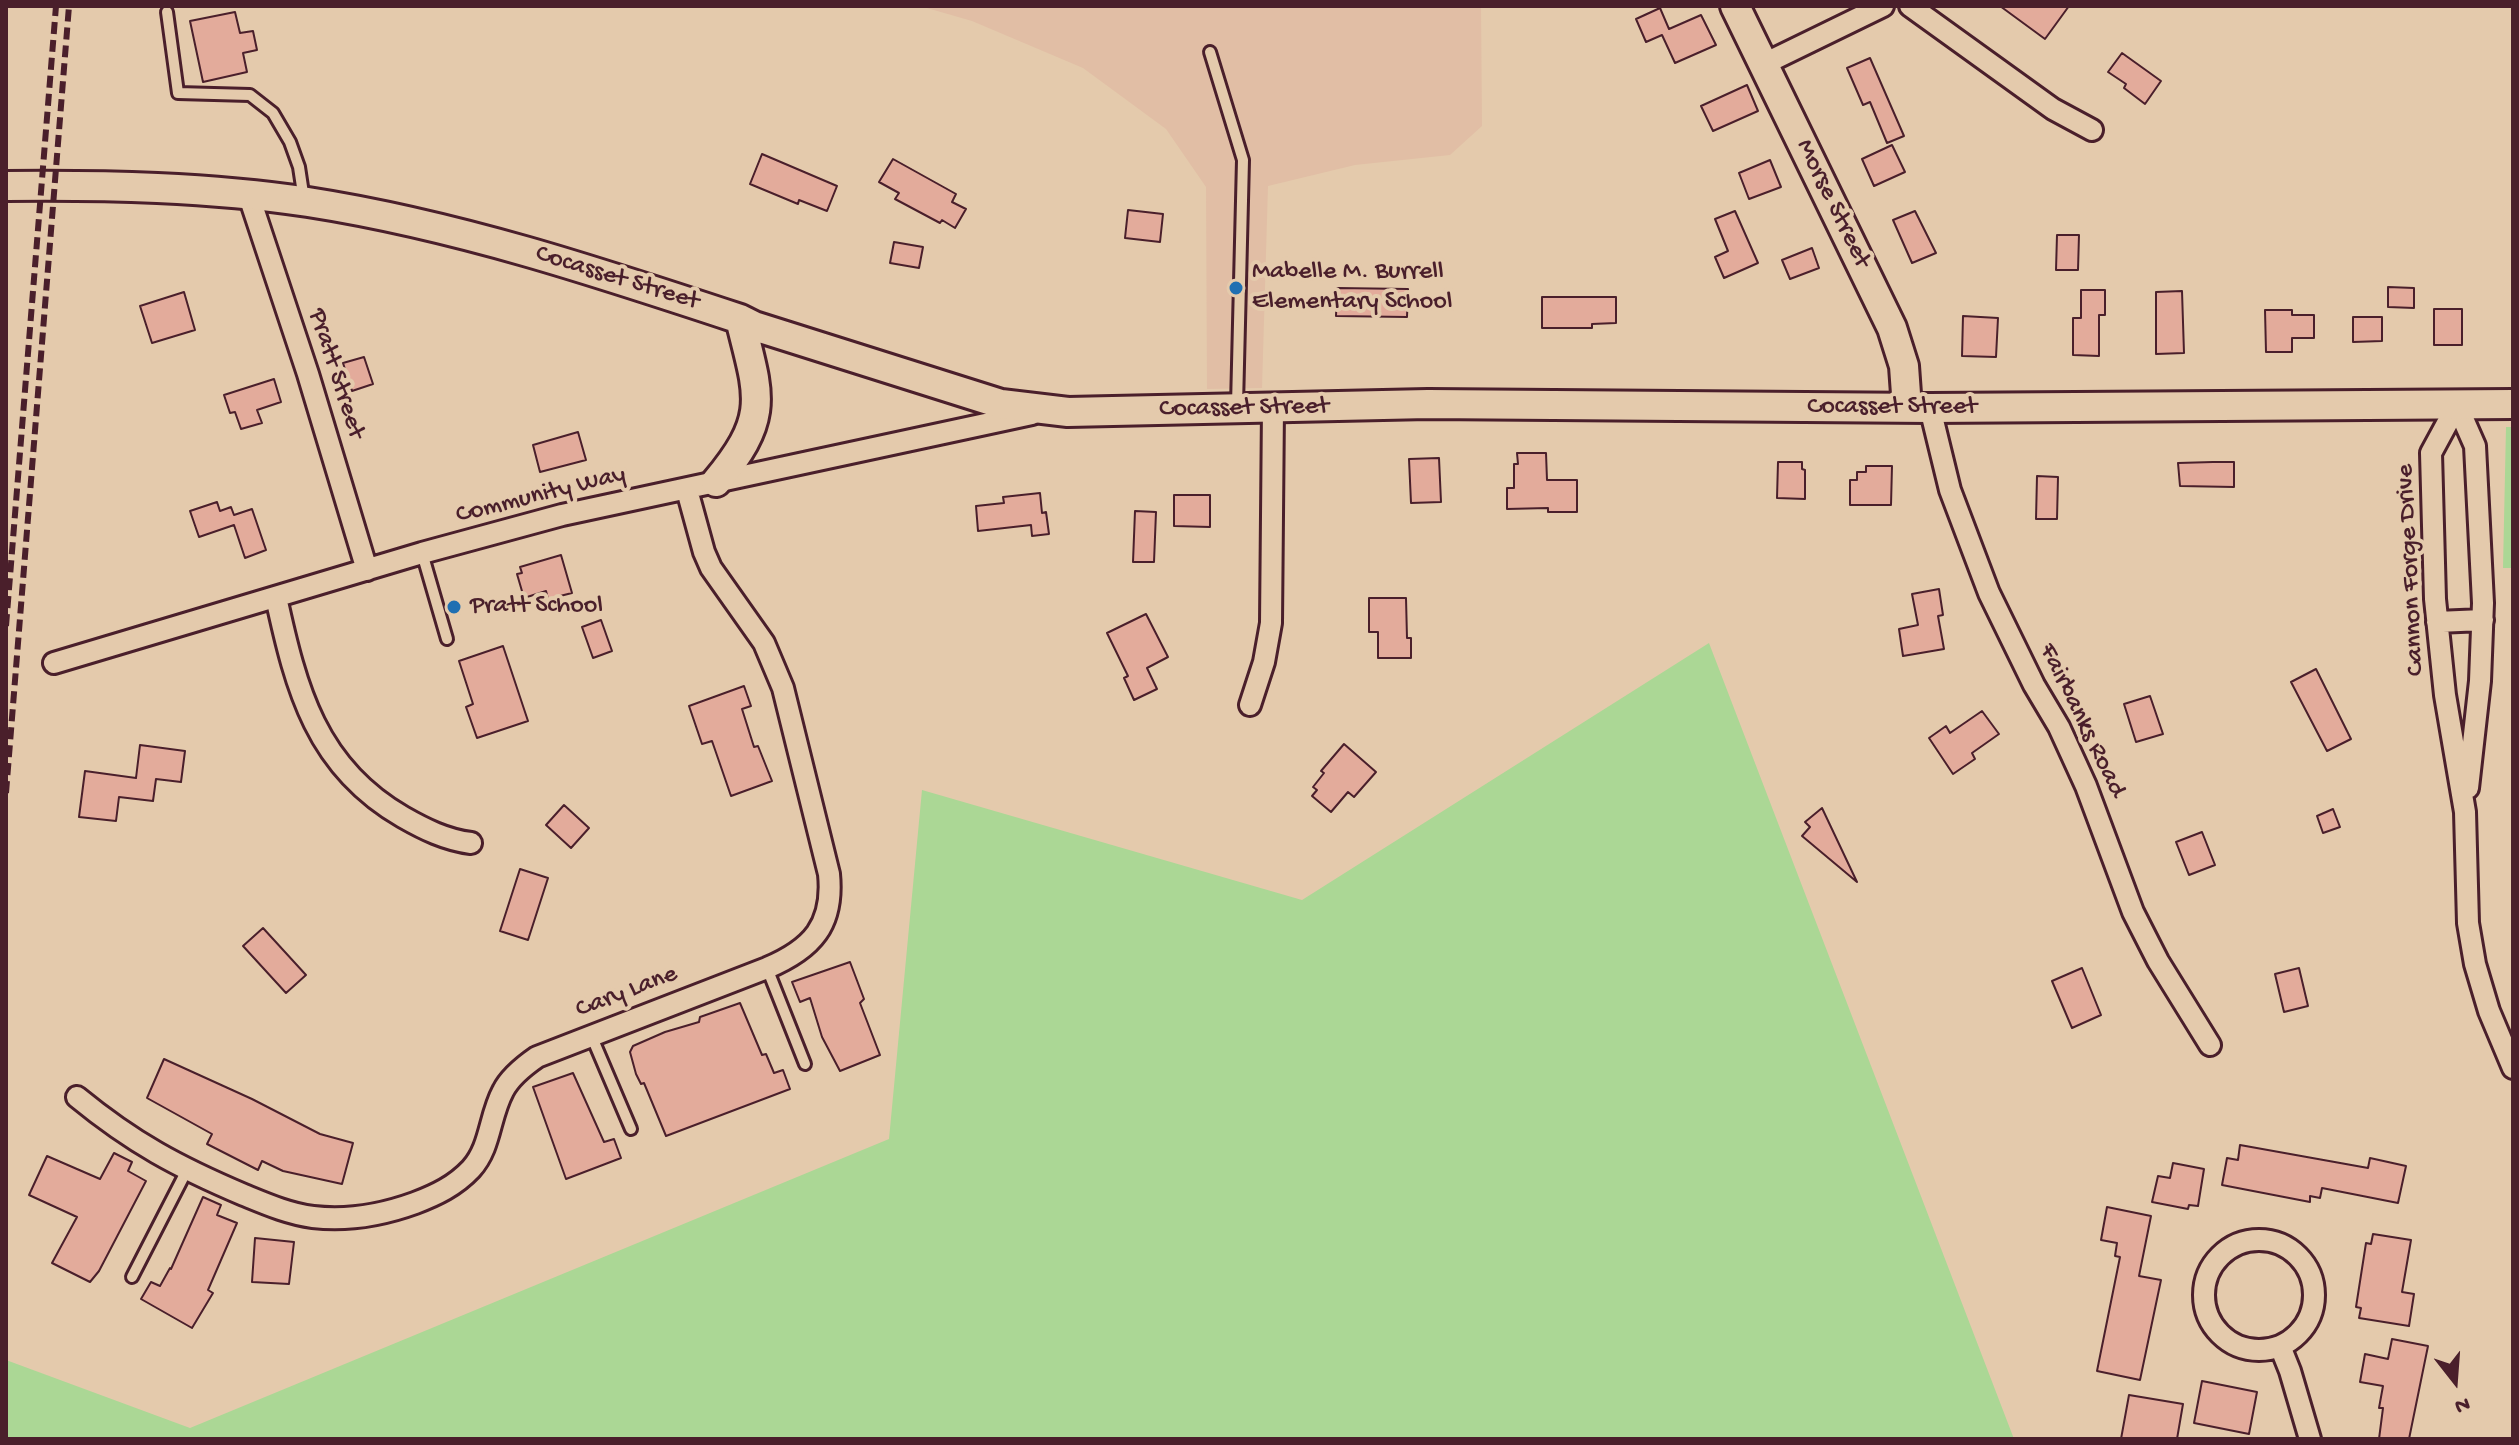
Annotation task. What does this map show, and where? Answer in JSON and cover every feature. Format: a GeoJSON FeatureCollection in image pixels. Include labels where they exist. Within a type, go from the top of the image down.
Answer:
{"type":"FeatureCollection","features":[{"type":"Feature","properties":{"kind":"main road","name":"Morse Street"},"geometry":{"type":"LineString","coordinates":[[1735,6],[1892,328],[1919,408]]}},
{"type":"Feature","properties":{"kind":"main road","name":"Cocasset Street"},"geometry":{"type":"LineString","coordinates":[[6,186],[119,186],[249,196],[305,202],[425,225],[560,259],[754,326],[1001,404],[1047,410],[1107,412],[1428,404],[1679,408],[2513,404]]}},
{"type":"Feature","properties":{"kind":"main road"},"geometry":{"type":"LineString","coordinates":[[716,482],[744,446],[754,421],[756,381],[740,319]]}},
{"type":"Feature","properties":{"kind":"street"},"geometry":{"type":"LineString","coordinates":[[1764,64],[1883,6]]}},
{"type":"Feature","properties":{"kind":"street"},"geometry":{"type":"LineString","coordinates":[[1910,6],[2053,109],[2092,130]]}},
{"type":"Feature","properties":{"kind":"street","name":"Pratt Street"},"geometry":{"type":"LineString","coordinates":[[249,196],[308,374],[367,570]]}},
{"type":"Feature","properties":{"kind":"street","name":"Cannon Forge Drive"},"geometry":{"type":"LineString","coordinates":[[2457,405],[2475,446],[2483,620],[2480,681],[2465,812],[2468,923],[2475,964],[2489,1011],[2513,1068]]}},
{"type":"Feature","properties":{"kind":"street","name":"Cannon Forge Drive"},"geometry":{"type":"LineString","coordinates":[[2457,405],[2431,453],[2437,622],[2445,695],[2465,812]]}},
{"type":"Feature","properties":{"kind":"street"},"geometry":{"type":"LineString","coordinates":[[1250,705],[1264,662],[1271,623],[1273,408]]}},
{"type":"Feature","properties":{"kind":"street","name":"Fairbanks Road"},"geometry":{"type":"LineString","coordinates":[[1919,408],[1989,593],[2086,786],[2133,912],[2164,972],[2210,1045]]}},
{"type":"Feature","properties":{"kind":"street","name":"Community Way"},"geometry":{"type":"LineString","coordinates":[[54,663],[422,553],[562,515],[1047,410]]}},
{"type":"Feature","properties":{"kind":"street","name":"Cary Lane"},"geometry":{"type":"LineString","coordinates":[[77,1097],[135,1142],[187,1170],[277,1207],[312,1217],[345,1218],[404,1207],[452,1186],[473,1166],[487,1142],[504,1089],[523,1067],[552,1050],[767,968],[800,952],[826,917],[830,904],[829,874],[783,688],[764,643],[711,568],[687,490]]}},
{"type":"Feature","properties":{"kind":"street"},"geometry":{"type":"LineString","coordinates":[[276,597],[298,680],[316,728],[334,759],[368,794],[398,814],[438,834],[471,843]]}},
{"type":"Feature","properties":{"kind":"street"},"geometry":{"type":"LineString","coordinates":[[2437,622],[2483,620]]}},
{"type":"Feature","properties":{"kind":"street"},"geometry":{"type":"LineString","coordinates":[[2260,1241],[2286,1248],[2297,1256],[2311,1278],[2313,1306],[2309,1318],[2292,1339],[2280,1346],[2252,1350],[2239,1347],[2226,1340],[2209,1319],[2205,1306],[2206,1278],[2213,1265],[2233,1247],[2260,1241]]}},
{"type":"Feature","properties":{"kind":"street"},"geometry":{"type":"LineString","coordinates":[[2280,1346],[2294,1381],[2310,1439]]}},
{"type":"Feature","properties":{"kind":"lane"},"geometry":{"type":"LineString","coordinates":[[167,12],[178,93],[250,95],[273,113],[290,142],[299,167],[305,202]]}},
{"type":"Feature","properties":{"kind":"lane"},"geometry":{"type":"LineString","coordinates":[[1210,52],[1243,160],[1237,409]]}},
{"type":"Feature","properties":{"kind":"lane"},"geometry":{"type":"LineString","coordinates":[[422,553],[447,639]]}},
{"type":"Feature","properties":{"kind":"lane"},"geometry":{"type":"LineString","coordinates":[[767,968],[805,1064]]}},
{"type":"Feature","properties":{"kind":"lane"},"geometry":{"type":"LineString","coordinates":[[590,1035],[631,1129]]}},
{"type":"Feature","properties":{"kind":"lane"},"geometry":{"type":"LineString","coordinates":[[132,1277],[187,1170]]}},
{"type":"Feature","properties":{"kind":"shaded area","name":"Mabelle M. Burrell Elementary School"},"geometry":{"type":"Polygon","coordinates":[[[920,6],[1481,6],[1482,126],[1450,155],[1355,165],[1268,186],[1262,388],[1207,389],[1206,187],[1166,129],[1083,68],[972,21],[920,6]]]}},
{"type":"Feature","properties":{"kind":"green space"},"geometry":{"type":"Polygon","coordinates":[[[2506,427],[2513,427],[2513,568],[2503,568],[2506,427]]]}},
{"type":"Feature","properties":{"kind":"green space"},"geometry":{"type":"Polygon","coordinates":[[[1709,643],[2014,1439],[6,1439],[6,1360],[190,1428],[889,1139],[922,790],[1302,900],[1709,643]]]}},
{"type":"Feature","properties":{"kind":"building"},"geometry":{"type":"Polygon","coordinates":[[[2000,6],[2069,6],[2045,39],[2000,6]]]}},
{"type":"Feature","properties":{"kind":"building"},"geometry":{"type":"Polygon","coordinates":[[[1660,8],[1669,29],[1701,15],[1716,45],[1675,63],[1662,35],[1646,42],[1636,19],[1660,8]]]}},
{"type":"Feature","properties":{"kind":"building"},"geometry":{"type":"Polygon","coordinates":[[[235,12],[240,33],[253,31],[257,50],[243,53],[247,72],[203,82],[190,21],[235,12]]]}},
{"type":"Feature","properties":{"kind":"building"},"geometry":{"type":"Polygon","coordinates":[[[2122,53],[2161,81],[2145,104],[2124,88],[2126,84],[2108,72],[2122,53]]]}},
{"type":"Feature","properties":{"kind":"building"},"geometry":{"type":"Polygon","coordinates":[[[1870,58],[1904,136],[1887,143],[1870,102],[1863,105],[1847,68],[1870,58]]]}},
{"type":"Feature","properties":{"kind":"building"},"geometry":{"type":"Polygon","coordinates":[[[1747,85],[1758,111],[1713,131],[1701,106],[1747,85]]]}},
{"type":"Feature","properties":{"kind":"building"},"geometry":{"type":"Polygon","coordinates":[[[1892,145],[1905,172],[1874,186],[1862,159],[1892,145]]]}},
{"type":"Feature","properties":{"kind":"building"},"geometry":{"type":"Polygon","coordinates":[[[762,154],[837,186],[827,211],[799,200],[798,204],[750,184],[762,154]]]}},
{"type":"Feature","properties":{"kind":"building"},"geometry":{"type":"Polygon","coordinates":[[[893,159],[956,194],[952,202],[966,209],[955,228],[895,199],[899,193],[879,182],[893,159]]]}},
{"type":"Feature","properties":{"kind":"building"},"geometry":{"type":"Polygon","coordinates":[[[1770,160],[1781,187],[1749,199],[1739,173],[1770,160]]]}},
{"type":"Feature","properties":{"kind":"building"},"geometry":{"type":"Polygon","coordinates":[[[1128,210],[1163,214],[1160,242],[1125,238],[1128,210]]]}},
{"type":"Feature","properties":{"kind":"building"},"geometry":{"type":"Polygon","coordinates":[[[1735,211],[1758,263],[1724,278],[1715,257],[1728,251],[1715,219],[1735,211]]]}},
{"type":"Feature","properties":{"kind":"building"},"geometry":{"type":"Polygon","coordinates":[[[1915,211],[1936,253],[1912,263],[1893,220],[1915,211]]]}},
{"type":"Feature","properties":{"kind":"building"},"geometry":{"type":"Polygon","coordinates":[[[2057,235],[2079,235],[2078,270],[2056,270],[2057,235]]]}},
{"type":"Feature","properties":{"kind":"building"},"geometry":{"type":"Polygon","coordinates":[[[894,242],[923,247],[919,268],[890,263],[894,242]]]}},
{"type":"Feature","properties":{"kind":"building"},"geometry":{"type":"Polygon","coordinates":[[[1812,248],[1819,268],[1790,279],[1782,260],[1812,248]]]}},
{"type":"Feature","properties":{"kind":"building"},"geometry":{"type":"Polygon","coordinates":[[[2388,287],[2414,288],[2414,308],[2388,307],[2388,287]]]}},
{"type":"Feature","properties":{"kind":"building"},"geometry":{"type":"Polygon","coordinates":[[[1337,288],[1408,289],[1407,317],[1336,316],[1337,288]]]}},
{"type":"Feature","properties":{"kind":"building"},"geometry":{"type":"Polygon","coordinates":[[[2081,290],[2105,290],[2105,315],[2099,315],[2099,356],[2073,355],[2073,318],[2081,318],[2081,290]]]}},
{"type":"Feature","properties":{"kind":"building"},"geometry":{"type":"Polygon","coordinates":[[[2182,291],[2184,353],[2156,354],[2156,292],[2182,291]]]}},
{"type":"Feature","properties":{"kind":"building"},"geometry":{"type":"Polygon","coordinates":[[[184,292],[195,330],[152,343],[140,306],[184,292]]]}},
{"type":"Feature","properties":{"kind":"building"},"geometry":{"type":"Polygon","coordinates":[[[1542,297],[1616,297],[1616,323],[1592,324],[1592,328],[1542,328],[1542,297]]]}},
{"type":"Feature","properties":{"kind":"building"},"geometry":{"type":"Polygon","coordinates":[[[2434,309],[2462,309],[2462,345],[2434,345],[2434,309]]]}},
{"type":"Feature","properties":{"kind":"building"},"geometry":{"type":"Polygon","coordinates":[[[2265,310],[2292,310],[2292,315],[2314,315],[2314,338],[2292,338],[2292,352],[2266,352],[2265,310]]]}},
{"type":"Feature","properties":{"kind":"building"},"geometry":{"type":"Polygon","coordinates":[[[1963,316],[1998,318],[1996,357],[1962,356],[1963,316]]]}},
{"type":"Feature","properties":{"kind":"building"},"geometry":{"type":"Polygon","coordinates":[[[2353,317],[2382,317],[2382,341],[2353,342],[2353,317]]]}},
{"type":"Feature","properties":{"kind":"building"},"geometry":{"type":"Polygon","coordinates":[[[364,357],[373,384],[352,391],[343,363],[364,357]]]}},
{"type":"Feature","properties":{"kind":"building"},"geometry":{"type":"Polygon","coordinates":[[[274,379],[281,402],[257,410],[262,423],[241,429],[235,412],[230,413],[224,395],[274,379]]]}},
{"type":"Feature","properties":{"kind":"building"},"geometry":{"type":"Polygon","coordinates":[[[578,432],[586,460],[540,472],[533,445],[578,432]]]}},
{"type":"Feature","properties":{"kind":"building"},"geometry":{"type":"Polygon","coordinates":[[[1517,453],[1546,453],[1547,480],[1577,480],[1577,512],[1548,512],[1548,508],[1507,509],[1507,488],[1514,488],[1517,453]]]}},
{"type":"Feature","properties":{"kind":"building"},"geometry":{"type":"Polygon","coordinates":[[[1439,458],[1441,502],[1411,503],[1409,459],[1439,458]]]}},
{"type":"Feature","properties":{"kind":"building"},"geometry":{"type":"Polygon","coordinates":[[[1778,462],[1802,462],[1805,499],[1777,498],[1778,462]]]}},
{"type":"Feature","properties":{"kind":"building"},"geometry":{"type":"Polygon","coordinates":[[[2234,462],[2234,487],[2180,486],[2178,463],[2234,462]]]}},
{"type":"Feature","properties":{"kind":"building"},"geometry":{"type":"Polygon","coordinates":[[[1866,466],[1892,466],[1891,505],[1850,505],[1850,480],[1857,480],[1857,472],[1866,472],[1866,466]]]}},
{"type":"Feature","properties":{"kind":"building"},"geometry":{"type":"Polygon","coordinates":[[[2037,476],[2058,477],[2057,519],[2036,519],[2037,476]]]}},
{"type":"Feature","properties":{"kind":"building"},"geometry":{"type":"Polygon","coordinates":[[[1040,493],[1049,534],[1032,536],[1031,525],[978,531],[976,506],[1004,503],[1003,497],[1040,493]]]}},
{"type":"Feature","properties":{"kind":"building"},"geometry":{"type":"Polygon","coordinates":[[[1174,495],[1210,495],[1210,527],[1174,526],[1174,495]]]}},
{"type":"Feature","properties":{"kind":"building"},"geometry":{"type":"Polygon","coordinates":[[[217,502],[220,511],[231,507],[234,515],[252,509],[266,550],[245,558],[234,525],[199,537],[190,511],[217,502]]]}},
{"type":"Feature","properties":{"kind":"building"},"geometry":{"type":"Polygon","coordinates":[[[1135,511],[1156,512],[1154,562],[1133,562],[1135,511]]]}},
{"type":"Feature","properties":{"kind":"building"},"geometry":{"type":"Polygon","coordinates":[[[561,555],[572,593],[548,599],[546,591],[524,598],[517,574],[522,573],[520,567],[561,555]]]}},
{"type":"Feature","properties":{"kind":"building"},"geometry":{"type":"Polygon","coordinates":[[[1939,589],[1943,615],[1938,616],[1944,649],[1903,656],[1899,629],[1918,625],[1912,594],[1939,589]]]}},
{"type":"Feature","properties":{"kind":"building"},"geometry":{"type":"Polygon","coordinates":[[[1369,598],[1406,598],[1411,658],[1378,658],[1378,632],[1369,632],[1369,598]]]}},
{"type":"Feature","properties":{"kind":"building"},"geometry":{"type":"Polygon","coordinates":[[[1146,614],[1168,657],[1147,668],[1157,689],[1134,700],[1124,678],[1128,676],[1107,633],[1146,614]]]}},
{"type":"Feature","properties":{"kind":"building"},"geometry":{"type":"Polygon","coordinates":[[[601,620],[612,651],[593,658],[582,627],[601,620]]]}},
{"type":"Feature","properties":{"kind":"building"},"geometry":{"type":"Polygon","coordinates":[[[503,646],[528,721],[477,738],[466,707],[473,704],[459,661],[503,646]]]}},
{"type":"Feature","properties":{"kind":"building"},"geometry":{"type":"Polygon","coordinates":[[[2316,669],[2351,739],[2327,751],[2291,682],[2316,669]]]}},
{"type":"Feature","properties":{"kind":"building"},"geometry":{"type":"Polygon","coordinates":[[[744,686],[751,706],[742,709],[754,747],[758,746],[772,781],[731,796],[712,741],[702,744],[689,706],[744,686]]]}},
{"type":"Feature","properties":{"kind":"building"},"geometry":{"type":"Polygon","coordinates":[[[2150,696],[2163,734],[2136,742],[2124,704],[2150,696]]]}},
{"type":"Feature","properties":{"kind":"building"},"geometry":{"type":"Polygon","coordinates":[[[1982,711],[1999,734],[1972,753],[1975,759],[1953,774],[1929,738],[1946,726],[1950,733],[1982,711]]]}},
{"type":"Feature","properties":{"kind":"building"},"geometry":{"type":"Polygon","coordinates":[[[1344,744],[1376,772],[1354,797],[1348,792],[1331,812],[1312,796],[1317,790],[1313,787],[1324,773],[1321,771],[1344,744]]]}},
{"type":"Feature","properties":{"kind":"building"},"geometry":{"type":"Polygon","coordinates":[[[140,745],[185,751],[181,782],[156,779],[153,801],[119,797],[116,821],[79,817],[85,771],[136,778],[140,745]]]}},
{"type":"Feature","properties":{"kind":"building"},"geometry":{"type":"Polygon","coordinates":[[[564,805],[589,828],[571,848],[546,825],[564,805]]]}},
{"type":"Feature","properties":{"kind":"building"},"geometry":{"type":"Polygon","coordinates":[[[1822,808],[1857,882],[1802,836],[1810,827],[1805,822],[1822,808]]]}},
{"type":"Feature","properties":{"kind":"building"},"geometry":{"type":"Polygon","coordinates":[[[2333,809],[2340,827],[2323,833],[2317,816],[2333,809]]]}},
{"type":"Feature","properties":{"kind":"building"},"geometry":{"type":"Polygon","coordinates":[[[2202,832],[2215,865],[2189,875],[2176,842],[2202,832]]]}},
{"type":"Feature","properties":{"kind":"building"},"geometry":{"type":"Polygon","coordinates":[[[520,869],[548,878],[528,940],[500,931],[520,869]]]}},
{"type":"Feature","properties":{"kind":"building"},"geometry":{"type":"Polygon","coordinates":[[[263,928],[306,975],[286,993],[243,946],[263,928]]]}},
{"type":"Feature","properties":{"kind":"building"},"geometry":{"type":"Polygon","coordinates":[[[850,962],[864,999],[860,1003],[880,1055],[840,1071],[822,1037],[810,998],[800,1002],[792,982],[850,962]]]}},
{"type":"Feature","properties":{"kind":"building"},"geometry":{"type":"Polygon","coordinates":[[[2082,968],[2101,1015],[2072,1028],[2052,981],[2082,968]]]}},
{"type":"Feature","properties":{"kind":"building"},"geometry":{"type":"Polygon","coordinates":[[[2299,968],[2308,1006],[2284,1012],[2275,974],[2299,968]]]}},
{"type":"Feature","properties":{"kind":"building"},"geometry":{"type":"Polygon","coordinates":[[[740,1003],[762,1055],[766,1054],[774,1073],[783,1070],[790,1089],[666,1136],[644,1083],[641,1084],[636,1074],[630,1052],[633,1046],[740,1003]]]}},
{"type":"Feature","properties":{"kind":"building"},"geometry":{"type":"Polygon","coordinates":[[[164,1059],[320,1134],[353,1143],[342,1184],[283,1171],[262,1161],[258,1170],[207,1144],[212,1134],[147,1098],[164,1059]]]}},
{"type":"Feature","properties":{"kind":"building"},"geometry":{"type":"Polygon","coordinates":[[[573,1073],[604,1142],[614,1139],[621,1158],[566,1179],[533,1087],[573,1073]]]}},
{"type":"Feature","properties":{"kind":"building"},"geometry":{"type":"Polygon","coordinates":[[[2240,1145],[2368,1168],[2370,1158],[2406,1166],[2398,1203],[2322,1188],[2320,1198],[2310,1196],[2310,1202],[2222,1185],[2227,1158],[2238,1160],[2240,1145]]]}},
{"type":"Feature","properties":{"kind":"building"},"geometry":{"type":"Polygon","coordinates":[[[114,1153],[132,1162],[128,1171],[146,1181],[99,1271],[90,1282],[52,1263],[77,1217],[29,1195],[47,1156],[100,1179],[114,1153]]]}},
{"type":"Feature","properties":{"kind":"building"},"geometry":{"type":"Polygon","coordinates":[[[2173,1163],[2204,1169],[2198,1206],[2189,1205],[2188,1209],[2152,1202],[2158,1176],[2170,1178],[2173,1163]]]}},
{"type":"Feature","properties":{"kind":"building"},"geometry":{"type":"Polygon","coordinates":[[[203,1197],[221,1205],[217,1215],[237,1223],[208,1290],[213,1293],[192,1328],[141,1299],[151,1282],[160,1286],[171,1269],[203,1197]]]}},
{"type":"Feature","properties":{"kind":"building"},"geometry":{"type":"Polygon","coordinates":[[[2107,1207],[2151,1216],[2139,1276],[2161,1280],[2140,1380],[2097,1371],[2120,1257],[2115,1256],[2117,1243],[2101,1240],[2107,1207]]]}},
{"type":"Feature","properties":{"kind":"building"},"geometry":{"type":"Polygon","coordinates":[[[2373,1234],[2411,1240],[2402,1292],[2414,1294],[2409,1326],[2359,1318],[2361,1308],[2356,1307],[2366,1243],[2371,1244],[2373,1234]]]}},
{"type":"Feature","properties":{"kind":"building"},"geometry":{"type":"Polygon","coordinates":[[[255,1238],[294,1242],[289,1284],[252,1282],[255,1238]]]}},
{"type":"Feature","properties":{"kind":"building"},"geometry":{"type":"Polygon","coordinates":[[[2392,1339],[2428,1346],[2409,1439],[2379,1439],[2383,1386],[2360,1382],[2365,1354],[2388,1359],[2392,1339]]]}},
{"type":"Feature","properties":{"kind":"building"},"geometry":{"type":"Polygon","coordinates":[[[2202,1381],[2257,1392],[2249,1434],[2194,1423],[2202,1381]]]}},
{"type":"Feature","properties":{"kind":"building"},"geometry":{"type":"Polygon","coordinates":[[[2129,1395],[2183,1404],[2177,1439],[2121,1439],[2129,1395]]]}},
{"type":"Feature","properties":{"kind":"railway"},"geometry":{"type":"LineString","coordinates":[[6,626],[56,6]]}},
{"type":"Feature","properties":{"kind":"railway"},"geometry":{"type":"LineString","coordinates":[[6,793],[69,6]]}},
{"type":"Feature","properties":{"kind":"place","name":"Mabelle M. Burrell Elementary School"},"geometry":{"type":"Point","coordinates":[1236,288]}},
{"type":"Feature","properties":{"kind":"place","name":"Pratt School"},"geometry":{"type":"Point","coordinates":[454,607]}}]}
